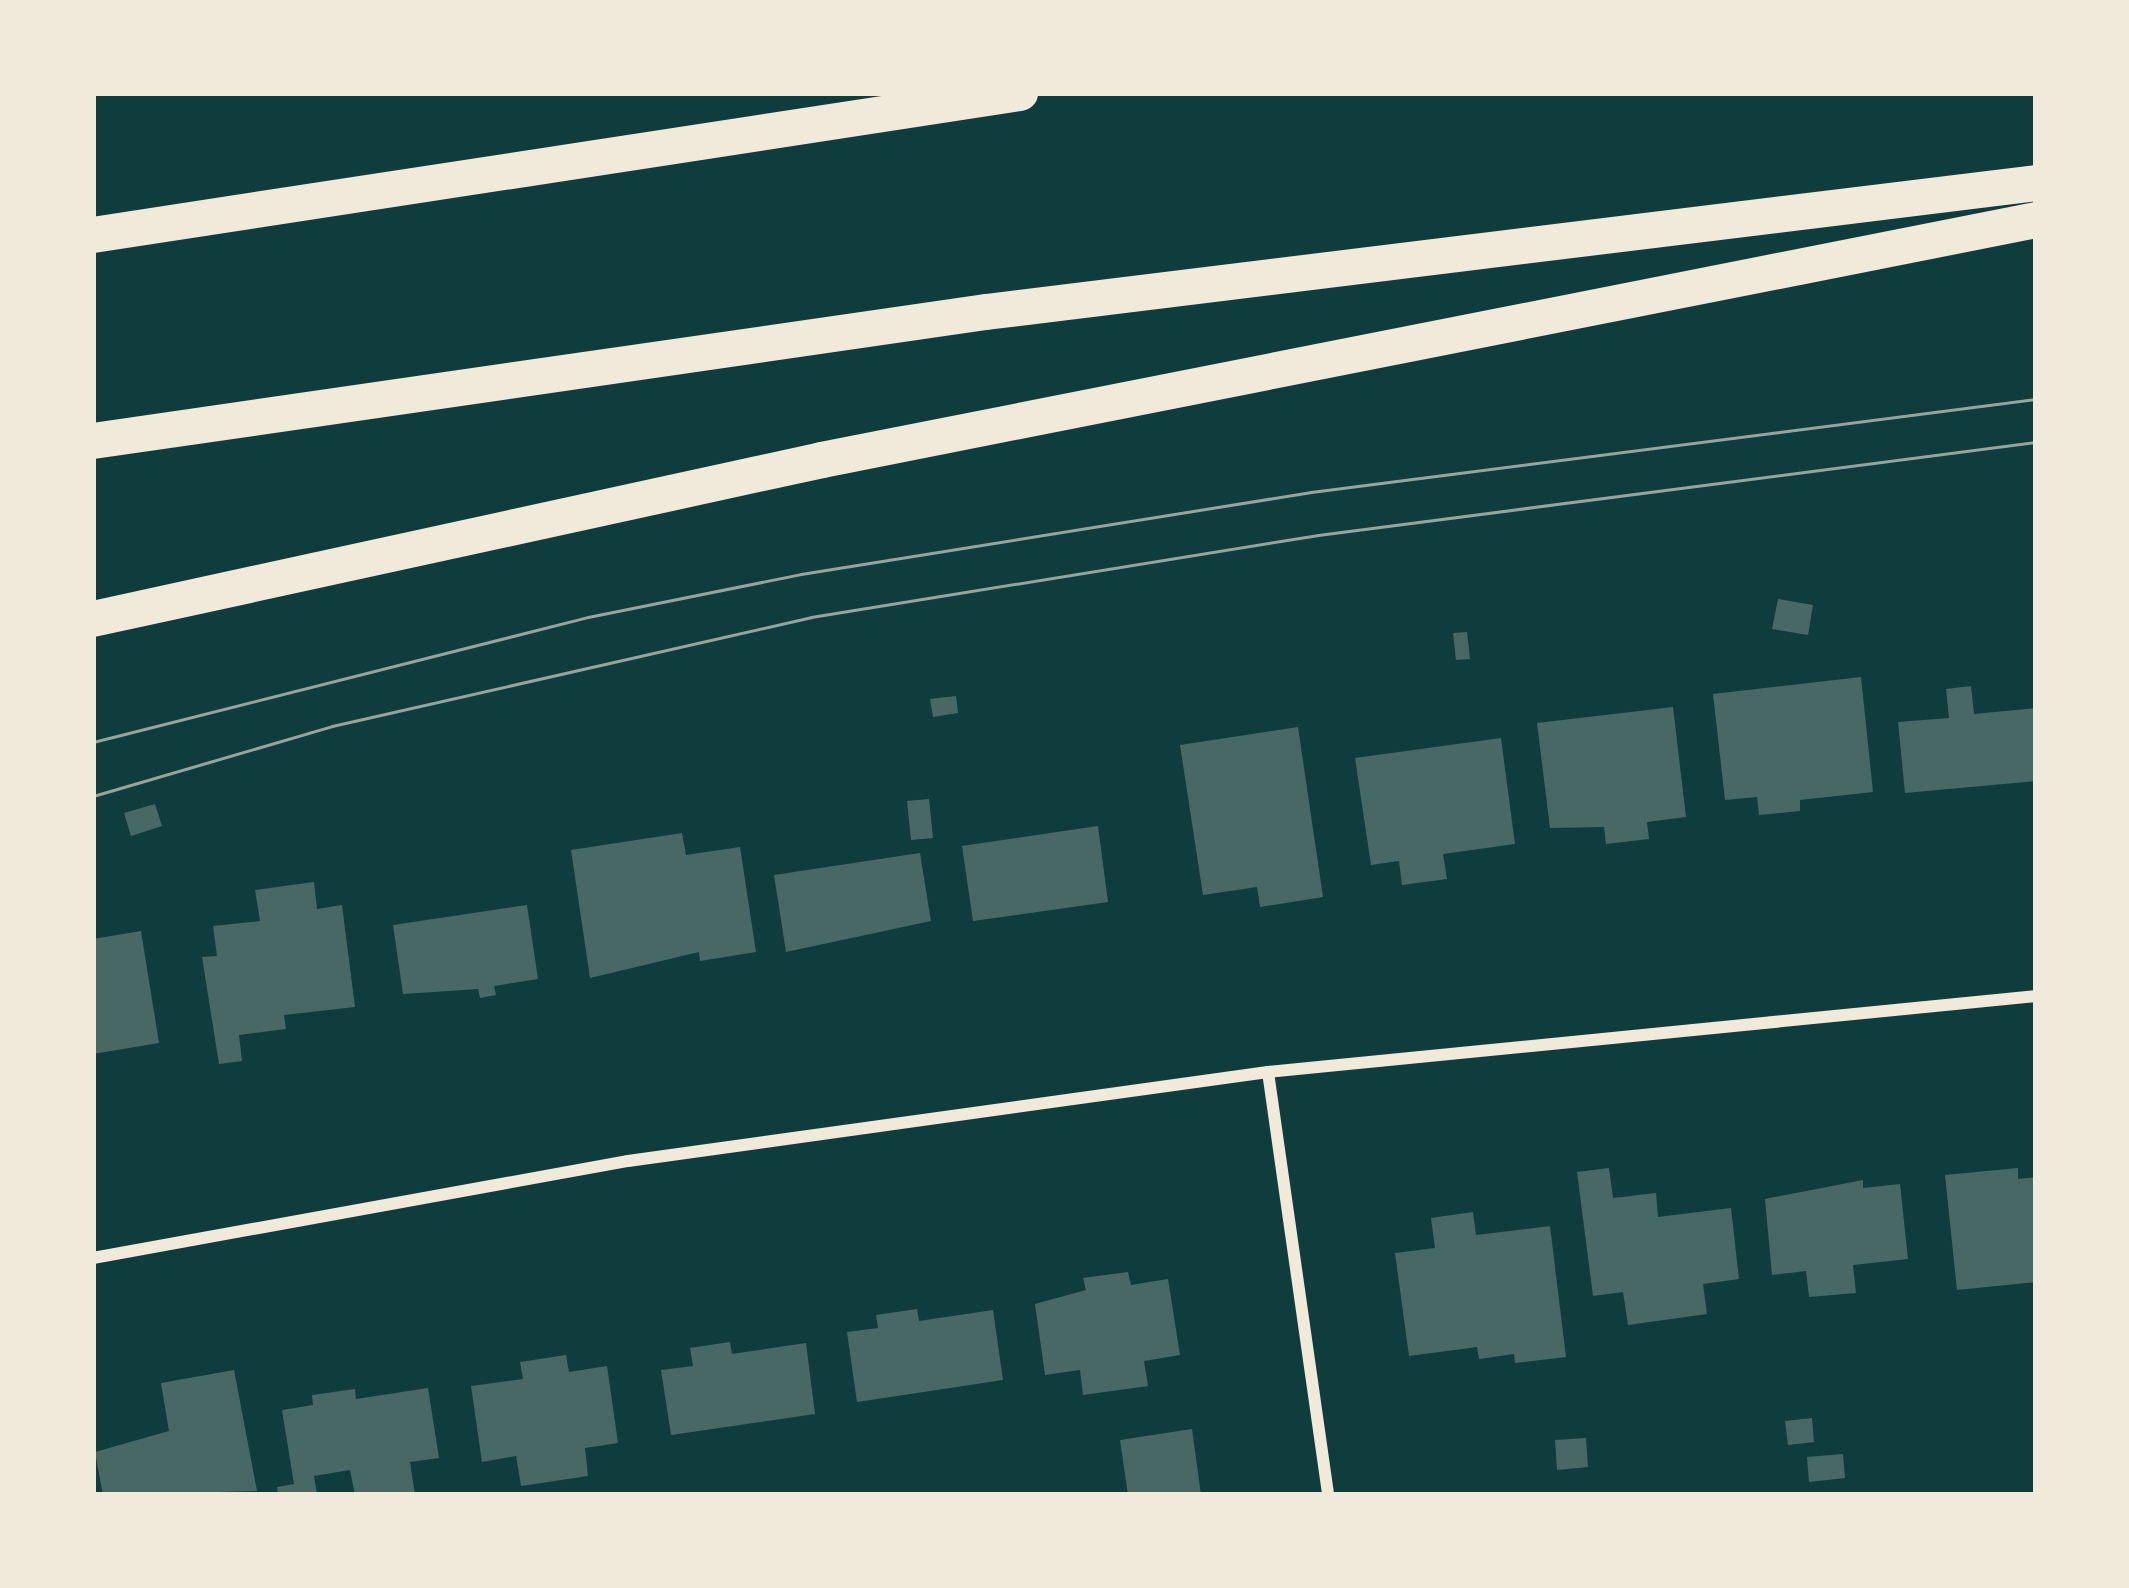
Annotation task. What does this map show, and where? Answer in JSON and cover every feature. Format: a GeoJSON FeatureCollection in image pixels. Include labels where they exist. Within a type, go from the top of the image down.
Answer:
{"type":"FeatureCollection","features":[{"type":"Feature","properties":{"kind":"highway"},"geometry":{"type":"LineString","coordinates":[[93,235],[1020,93]]}},
{"type":"Feature","properties":{"kind":"highway"},"geometry":{"type":"LineString","coordinates":[[93,441],[986,312],[2036,183]]}},
{"type":"Feature","properties":{"kind":"highway"},"geometry":{"type":"LineString","coordinates":[[93,619],[822,460],[2036,220]]}},
{"type":"Feature","properties":{"kind":"street"},"geometry":{"type":"LineString","coordinates":[[93,1258],[628,1161],[1268,1072],[2036,996]]}},
{"type":"Feature","properties":{"kind":"street"},"geometry":{"type":"LineString","coordinates":[[1268,1072],[1328,1495]]}},
{"type":"Feature","properties":{"kind":"building"},"geometry":{"type":"Polygon","coordinates":[[[1778,599],[1813,605],[1808,635],[1772,629],[1778,599]]]}},
{"type":"Feature","properties":{"kind":"building"},"geometry":{"type":"Polygon","coordinates":[[[1467,632],[1470,659],[1456,660],[1453,633],[1467,632]]]}},
{"type":"Feature","properties":{"kind":"building"},"geometry":{"type":"Polygon","coordinates":[[[1861,677],[1873,792],[1800,800],[1800,811],[1759,815],[1757,797],[1725,800],[1713,694],[1861,677]]]}},
{"type":"Feature","properties":{"kind":"building"},"geometry":{"type":"Polygon","coordinates":[[[1971,686],[1974,714],[2036,708],[2036,781],[1905,793],[1898,722],[1949,718],[1946,689],[1971,686]]]}},
{"type":"Feature","properties":{"kind":"building"},"geometry":{"type":"Polygon","coordinates":[[[956,696],[958,713],[933,717],[930,699],[956,696]]]}},
{"type":"Feature","properties":{"kind":"building"},"geometry":{"type":"Polygon","coordinates":[[[1673,707],[1686,817],[1647,822],[1649,839],[1606,844],[1604,827],[1550,828],[1537,723],[1673,707]]]}},
{"type":"Feature","properties":{"kind":"building"},"geometry":{"type":"Polygon","coordinates":[[[1298,727],[1323,897],[1260,907],[1257,887],[1203,895],[1180,745],[1298,727]]]}},
{"type":"Feature","properties":{"kind":"building"},"geometry":{"type":"Polygon","coordinates":[[[1501,738],[1515,844],[1443,854],[1447,879],[1402,885],[1399,861],[1371,865],[1355,758],[1501,738]]]}},
{"type":"Feature","properties":{"kind":"building"},"geometry":{"type":"Polygon","coordinates":[[[929,799],[933,838],[911,840],[907,801],[929,799]]]}},
{"type":"Feature","properties":{"kind":"building"},"geometry":{"type":"Polygon","coordinates":[[[155,804],[162,826],[131,836],[124,813],[155,804]]]}},
{"type":"Feature","properties":{"kind":"building"},"geometry":{"type":"Polygon","coordinates":[[[1098,826],[1108,902],[973,921],[962,846],[1098,826]]]}},
{"type":"Feature","properties":{"kind":"building"},"geometry":{"type":"Polygon","coordinates":[[[682,833],[686,855],[740,847],[756,952],[700,961],[699,952],[590,978],[571,850],[682,833]]]}},
{"type":"Feature","properties":{"kind":"building"},"geometry":{"type":"Polygon","coordinates":[[[920,853],[931,921],[786,952],[774,875],[920,853]]]}},
{"type":"Feature","properties":{"kind":"building"},"geometry":{"type":"Polygon","coordinates":[[[314,882],[317,909],[342,905],[355,1007],[284,1015],[286,1029],[239,1035],[242,1061],[219,1064],[202,957],[217,956],[213,926],[260,921],[255,890],[314,882]]]}},
{"type":"Feature","properties":{"kind":"building"},"geometry":{"type":"Polygon","coordinates":[[[527,905],[538,979],[494,986],[496,995],[480,998],[478,989],[403,994],[393,925],[527,905]]]}},
{"type":"Feature","properties":{"kind":"building"},"geometry":{"type":"Polygon","coordinates":[[[141,931],[159,1043],[93,1054],[93,939],[141,931]]]}},
{"type":"Feature","properties":{"kind":"building"},"geometry":{"type":"Polygon","coordinates":[[[1609,1168],[1613,1198],[1656,1193],[1658,1217],[1731,1208],[1739,1279],[1703,1284],[1707,1314],[1628,1325],[1623,1292],[1593,1296],[1577,1172],[1609,1168]]]}},
{"type":"Feature","properties":{"kind":"building"},"geometry":{"type":"Polygon","coordinates":[[[2018,1168],[2018,1179],[2036,1177],[2036,1282],[1957,1290],[1945,1175],[2018,1168]]]}},
{"type":"Feature","properties":{"kind":"building"},"geometry":{"type":"Polygon","coordinates":[[[1863,1180],[1863,1188],[1900,1184],[1908,1259],[1853,1265],[1856,1293],[1809,1297],[1806,1271],[1772,1275],[1765,1199],[1863,1180]]]}},
{"type":"Feature","properties":{"kind":"building"},"geometry":{"type":"Polygon","coordinates":[[[1473,1212],[1476,1235],[1550,1226],[1566,1357],[1515,1363],[1514,1354],[1479,1359],[1477,1347],[1409,1356],[1395,1253],[1435,1248],[1431,1218],[1473,1212]]]}},
{"type":"Feature","properties":{"kind":"building"},"geometry":{"type":"Polygon","coordinates":[[[1128,1272],[1131,1285],[1168,1279],[1180,1355],[1144,1361],[1148,1386],[1083,1395],[1080,1370],[1045,1375],[1035,1304],[1086,1290],[1083,1278],[1128,1272]]]}},
{"type":"Feature","properties":{"kind":"building"},"geometry":{"type":"Polygon","coordinates":[[[917,1309],[919,1321],[993,1310],[1003,1380],[857,1402],[847,1332],[878,1328],[876,1315],[917,1309]]]}},
{"type":"Feature","properties":{"kind":"building"},"geometry":{"type":"Polygon","coordinates":[[[730,1342],[732,1354],[806,1343],[815,1414],[671,1435],[661,1370],[693,1366],[690,1348],[730,1342]]]}},
{"type":"Feature","properties":{"kind":"building"},"geometry":{"type":"Polygon","coordinates":[[[566,1355],[569,1372],[607,1366],[618,1443],[585,1448],[588,1476],[521,1486],[516,1456],[482,1462],[471,1386],[523,1379],[520,1362],[566,1355]]]}},
{"type":"Feature","properties":{"kind":"building"},"geometry":{"type":"Polygon","coordinates":[[[234,1370],[257,1491],[103,1495],[95,1452],[169,1431],[161,1383],[234,1370]]]}},
{"type":"Feature","properties":{"kind":"building"},"geometry":{"type":"Polygon","coordinates":[[[428,1388],[439,1458],[410,1462],[415,1495],[355,1495],[350,1470],[314,1476],[317,1494],[278,1495],[277,1487],[294,1484],[282,1410],[313,1405],[312,1395],[355,1389],[356,1399],[428,1388]]]}},
{"type":"Feature","properties":{"kind":"building"},"geometry":{"type":"Polygon","coordinates":[[[1812,1418],[1814,1442],[1788,1445],[1785,1421],[1812,1418]]]}},
{"type":"Feature","properties":{"kind":"building"},"geometry":{"type":"Polygon","coordinates":[[[1192,1429],[1201,1495],[1128,1495],[1120,1440],[1192,1429]]]}},
{"type":"Feature","properties":{"kind":"building"},"geometry":{"type":"Polygon","coordinates":[[[1586,1438],[1588,1467],[1557,1470],[1555,1440],[1586,1438]]]}},
{"type":"Feature","properties":{"kind":"building"},"geometry":{"type":"Polygon","coordinates":[[[1843,1454],[1845,1478],[1809,1482],[1807,1457],[1843,1454]]]}},
{"type":"Feature","properties":{"kind":"tram line"},"geometry":{"type":"LineString","coordinates":[[93,742],[588,617],[801,574],[1311,492],[2036,399]]}},
{"type":"Feature","properties":{"kind":"tram line"},"geometry":{"type":"LineString","coordinates":[[93,796],[332,726],[811,617],[1318,535],[2036,442]]}}]}
